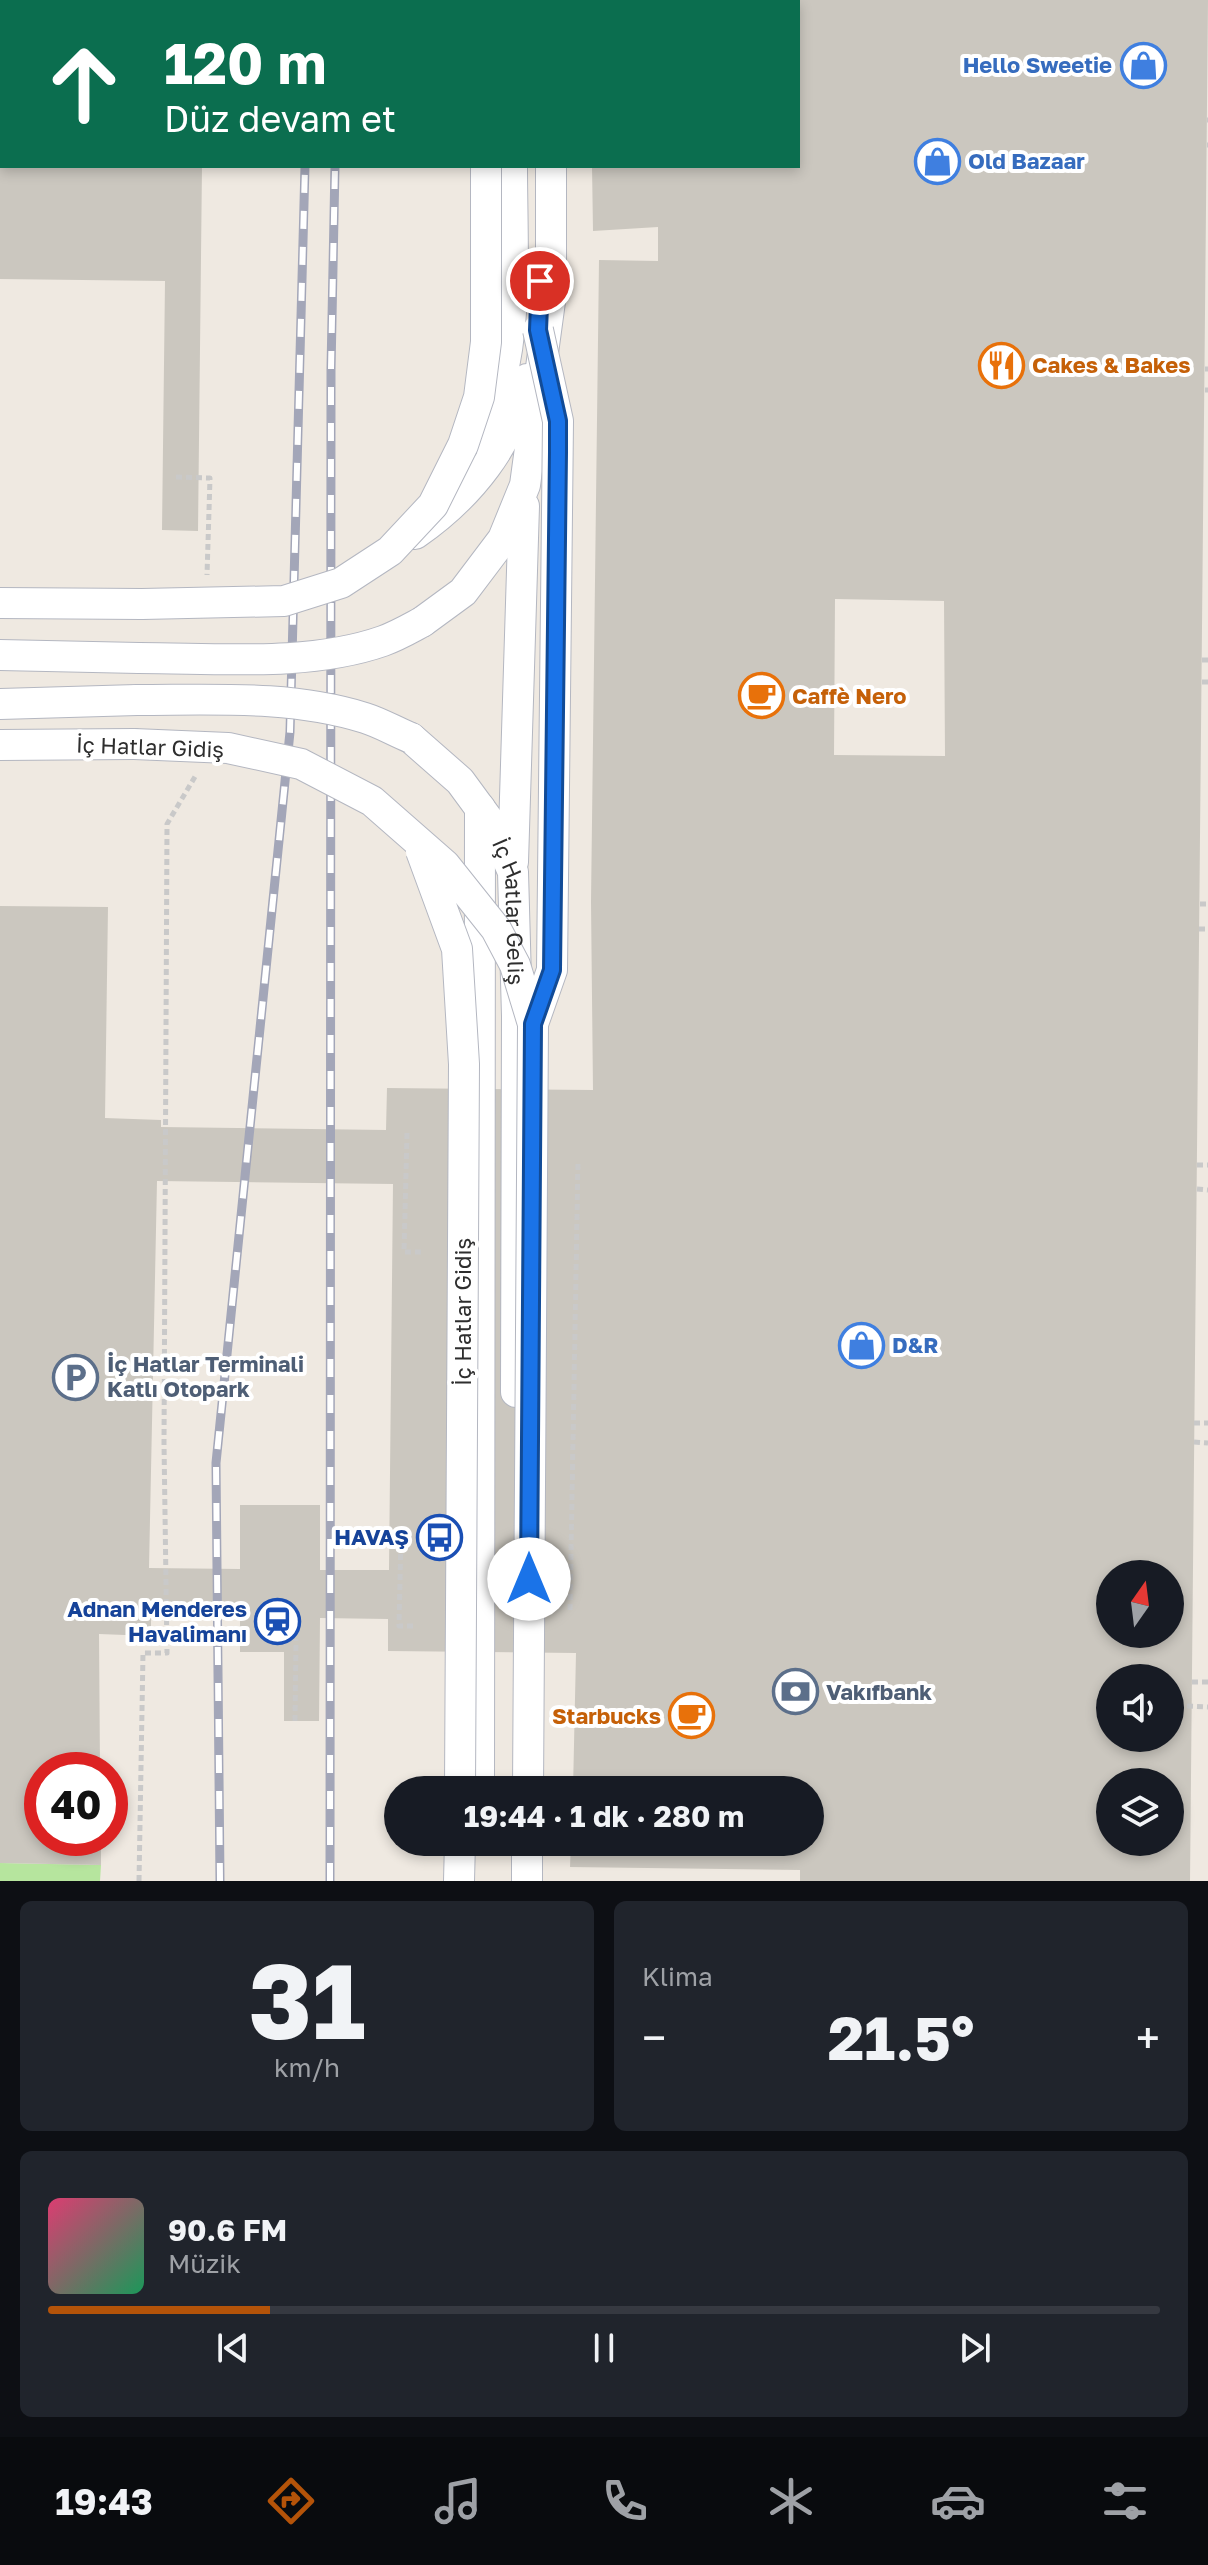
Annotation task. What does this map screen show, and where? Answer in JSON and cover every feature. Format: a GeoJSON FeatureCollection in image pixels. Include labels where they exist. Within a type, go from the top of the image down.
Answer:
{"type":"FeatureCollection","features":[{"type":"Feature","properties":{"kind":"street"},"geometry":{"type":"LineString","coordinates":[[390,551],[433,505],[463,445],[479,397],[486,342],[486,168]]}},
{"type":"Feature","properties":{"kind":"street"},"geometry":{"type":"LineString","coordinates":[[390,551],[463,479],[494,412],[508,353],[512,168]]}},
{"type":"Feature","properties":{"kind":"street"},"geometry":{"type":"LineString","coordinates":[[0,603],[284,601],[341,583],[436,520],[472,487],[503,440],[524,390],[538,330],[541,168]]}},
{"type":"Feature","properties":{"kind":"street"},"geometry":{"type":"LineString","coordinates":[[513,872],[525,485],[551,294],[551,168]]}},
{"type":"Feature","properties":{"kind":"street"},"geometry":{"type":"LineString","coordinates":[[533,1024],[552,970],[558,452],[558,421],[538,330]]}},
{"type":"Feature","properties":{"kind":"street"},"geometry":{"type":"LineString","coordinates":[[0,655],[263,658],[320,655],[385,640],[422,622],[463,592],[503,539],[525,485]]}},
{"type":"Feature","properties":{"kind":"street","name":"İç Hatlar Geliş"},"geometry":{"type":"LineString","coordinates":[[0,704],[249,699],[313,705],[367,719],[411,738],[460,781],[493,826],[513,872],[517,1093],[513,1776]]}},
{"type":"Feature","properties":{"kind":"street","name":"İç Hatlar Gidiş"},"geometry":{"type":"LineString","coordinates":[[0,745],[134,744],[228,748],[301,764],[372,801],[445,865],[496,929],[515,965],[533,1024],[528,1776]]}},
{"type":"Feature","properties":{"kind":"street","name":"İç Hatlar Geliş"},"geometry":{"type":"LineString","coordinates":[[479,1776],[480,808]]}},
{"type":"Feature","properties":{"kind":"street","name":"İç Hatlar Gidiş"},"geometry":{"type":"LineString","coordinates":[[418,842],[457,949],[464,1064],[460,1776]]}},
{"type":"Feature","properties":{"kind":"street"},"geometry":{"type":"LineString","coordinates":[[459,1881],[460,1856]]}},
{"type":"Feature","properties":{"kind":"street"},"geometry":{"type":"LineString","coordinates":[[479,1856],[479,1881]]}},
{"type":"Feature","properties":{"kind":"street"},"geometry":{"type":"LineString","coordinates":[[517,1856],[527,1881]]}},
{"type":"Feature","properties":{"kind":"street"},"geometry":{"type":"LineString","coordinates":[[518,1856],[543,1881]]}},
{"type":"Feature","properties":{"kind":"path"},"geometry":{"type":"LineString","coordinates":[[176,477],[210,478],[206,585]]}},
{"type":"Feature","properties":{"kind":"path"},"geometry":{"type":"LineString","coordinates":[[139,1881],[143,1653],[167,1653],[164,1443],[167,824],[200,769]]}},
{"type":"Feature","properties":{"kind":"path"},"geometry":{"type":"LineString","coordinates":[[1200,904],[1208,904]]}},
{"type":"Feature","properties":{"kind":"path"},"geometry":{"type":"LineString","coordinates":[[1199,929],[1208,929]]}},
{"type":"Feature","properties":{"kind":"path"},"geometry":{"type":"LineString","coordinates":[[407,1133],[404,1252],[421,1252]]}},
{"type":"Feature","properties":{"kind":"path"},"geometry":{"type":"LineString","coordinates":[[570,1610],[578,1160]]}},
{"type":"Feature","properties":{"kind":"path"},"geometry":{"type":"LineString","coordinates":[[1197,1165],[1208,1165]]}},
{"type":"Feature","properties":{"kind":"path"},"geometry":{"type":"LineString","coordinates":[[1197,1189],[1208,1190]]}},
{"type":"Feature","properties":{"kind":"path"},"geometry":{"type":"LineString","coordinates":[[1194,1423],[1208,1423]]}},
{"type":"Feature","properties":{"kind":"path"},"geometry":{"type":"LineString","coordinates":[[1194,1442],[1208,1443]]}},
{"type":"Feature","properties":{"kind":"path"},"geometry":{"type":"LineString","coordinates":[[413,1626],[399,1626],[401,1535],[414,1535]]}},
{"type":"Feature","properties":{"kind":"path"},"geometry":{"type":"LineString","coordinates":[[295,1721],[296,1639]]}},
{"type":"Feature","properties":{"kind":"path"},"geometry":{"type":"LineString","coordinates":[[1192,1682],[1208,1682]]}},
{"type":"Feature","properties":{"kind":"path"},"geometry":{"type":"LineString","coordinates":[[1187,1706],[1208,1707]]}},
{"type":"Feature","properties":{"kind":"green space"},"geometry":{"type":"Polygon","coordinates":[[[0,1863],[101,1865],[100,1881],[0,1881],[0,1863]]]}},
{"type":"Feature","properties":{"kind":"building"},"geometry":{"type":"Polygon","coordinates":[[[800,0],[1208,0],[1190,1881],[800,1881],[800,1870],[570,1867],[570,1856],[824,1856],[824,1776],[573,1776],[576,1653],[388,1651],[388,1619],[320,1618],[319,1721],[284,1721],[284,1652],[240,1652],[240,1618],[151,1617],[151,1636],[99,1634],[100,1752],[24,1752],[24,1856],[101,1856],[101,1865],[0,1863],[0,906],[108,907],[105,1118],[161,1120],[161,1127],[386,1130],[387,1088],[593,1090],[591,902],[599,260],[658,261],[658,227],[593,231],[592,168],[800,168],[800,0]],[[835,599],[834,755],[945,756],[944,601],[835,599]],[[157,1181],[149,1568],[240,1569],[240,1505],[320,1505],[320,1570],[389,1570],[393,1184],[157,1181]]]}},
{"type":"Feature","properties":{"kind":"building"},"geometry":{"type":"Polygon","coordinates":[[[0,168],[202,168],[198,531],[162,530],[165,281],[0,279],[0,168]]]}},
{"type":"Feature","properties":{"kind":"railway"},"geometry":{"type":"LineString","coordinates":[[220,1881],[216,1463],[290,732],[305,168]]}},
{"type":"Feature","properties":{"kind":"railway"},"geometry":{"type":"LineString","coordinates":[[330,1881],[331,369],[335,168]]}},
{"type":"Feature","properties":{"kind":"place","name":"Hello Sweetie"},"geometry":{"type":"Point","coordinates":[1143,65]}},
{"type":"Feature","properties":{"kind":"place","name":"Old Bazaar"},"geometry":{"type":"Point","coordinates":[937,161]}},
{"type":"Feature","properties":{"kind":"place","name":"Cakes & Bakes"},"geometry":{"type":"Point","coordinates":[1001,365]}},
{"type":"Feature","properties":{"kind":"place","name":"Caffè Nero"},"geometry":{"type":"Point","coordinates":[761,696]}},
{"type":"Feature","properties":{"kind":"place","name":"D&R"},"geometry":{"type":"Point","coordinates":[861,1345]}},
{"type":"Feature","properties":{"kind":"place","name":"İç Hatlar Terminali Katlı Otopark"},"geometry":{"type":"Point","coordinates":[76,1377]}},
{"type":"Feature","properties":{"kind":"place","name":"HAVAŞ"},"geometry":{"type":"Point","coordinates":[440,1537]}},
{"type":"Feature","properties":{"kind":"place","name":"Adnan Menderes Havalimanı"},"geometry":{"type":"Point","coordinates":[278,1622]}},
{"type":"Feature","properties":{"kind":"place","name":"Vakıfbank"},"geometry":{"type":"Point","coordinates":[795,1692]}},
{"type":"Feature","properties":{"kind":"place","name":"Starbucks"},"geometry":{"type":"Point","coordinates":[692,1716]}},
{"type":"Feature","properties":{"kind":"route"},"geometry":{"type":"LineString","coordinates":[[529,1579],[533,1024],[552,970],[558,452],[558,421],[538,330],[540,281]]}}]}
